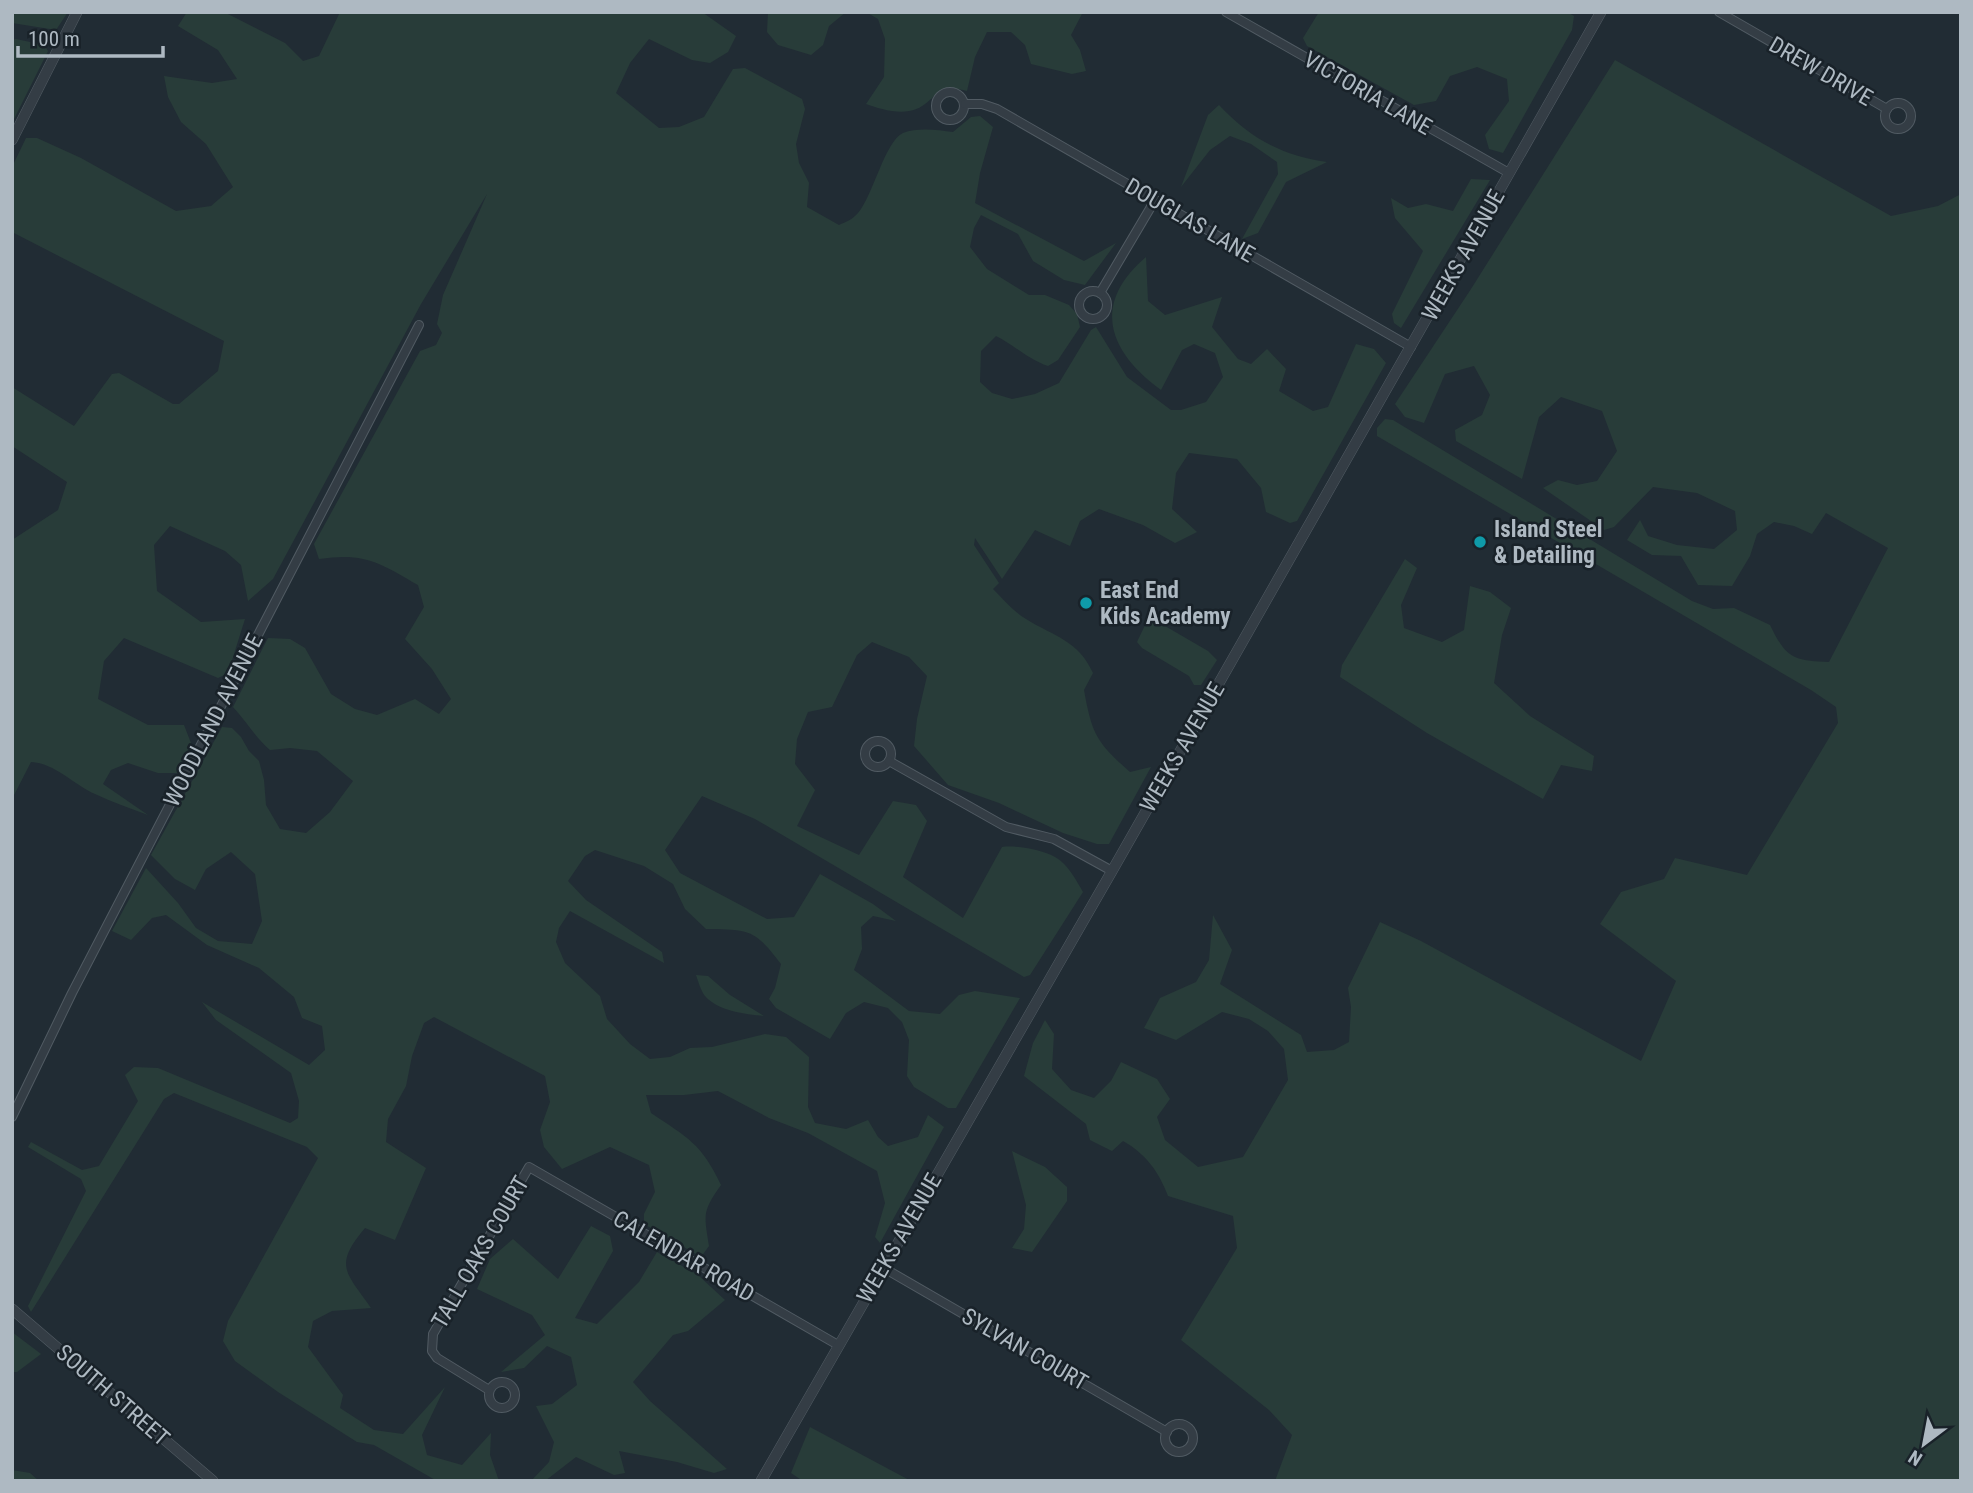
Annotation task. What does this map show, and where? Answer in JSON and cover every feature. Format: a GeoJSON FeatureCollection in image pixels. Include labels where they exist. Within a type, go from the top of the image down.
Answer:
{"type":"FeatureCollection","features":[{"type":"Feature","properties":{"kind":"street"},"geometry":{"type":"LineString","coordinates":[[12,140],[77,12]]}},
{"type":"Feature","properties":{"kind":"street","name":"VICTORIA LANE"},"geometry":{"type":"LineString","coordinates":[[1226,12],[1509,173]]}},
{"type":"Feature","properties":{"kind":"street","name":"WEEKS AVENUE"},"geometry":{"type":"LineString","coordinates":[[761,1481],[1601,12]]}},
{"type":"Feature","properties":{"kind":"street","name":"DREW DRIVE"},"geometry":{"type":"LineString","coordinates":[[1718,12],[1887,109]]}},
{"type":"Feature","properties":{"kind":"street","name":"DOUGLAS LANE"},"geometry":{"type":"LineString","coordinates":[[965,104],[982,104],[997,109],[1411,347]]}},
{"type":"Feature","properties":{"kind":"street"},"geometry":{"type":"LineString","coordinates":[[1100,293],[1155,200]]}},
{"type":"Feature","properties":{"kind":"street","name":"WOODLAND AVENUE"},"geometry":{"type":"LineString","coordinates":[[12,1117],[72,993],[419,325]]}},
{"type":"Feature","properties":{"kind":"street"},"geometry":{"type":"LineString","coordinates":[[890,761],[1006,827],[1054,839],[1112,871]]}},
{"type":"Feature","properties":{"kind":"street","name":"CALENDAR ROAD"},"geometry":{"type":"LineString","coordinates":[[529,1167],[838,1345]]}},
{"type":"Feature","properties":{"kind":"street","name":"TALL OAKS COURT"},"geometry":{"type":"LineString","coordinates":[[489,1390],[437,1358],[432,1350],[433,1334],[529,1167]]}},
{"type":"Feature","properties":{"kind":"street","name":"SYLVAN COURT"},"geometry":{"type":"LineString","coordinates":[[882,1267],[1167,1432]]}},
{"type":"Feature","properties":{"kind":"street","name":"SOUTH STREET"},"geometry":{"type":"LineString","coordinates":[[12,1310],[213,1481]]}},
{"type":"Feature","properties":{"kind":"green space"},"geometry":{"type":"Polygon","coordinates":[[[12,12],[68,12],[56,30],[12,23],[12,12]]]}},
{"type":"Feature","properties":{"kind":"green space"},"geometry":{"type":"Polygon","coordinates":[[[187,12],[224,12],[285,43],[303,61],[319,56],[340,12],[702,12],[736,36],[728,52],[710,63],[692,60],[649,39],[630,63],[616,93],[659,128],[679,127],[704,117],[733,69],[745,68],[802,99],[805,109],[796,144],[799,163],[809,183],[807,207],[839,225],[852,219],[864,205],[890,146],[903,133],[921,130],[953,132],[971,117],[980,116],[993,127],[975,203],[1084,261],[1116,243],[1085,285],[1064,280],[1033,261],[1018,234],[981,215],[974,228],[970,247],[987,269],[1029,295],[1045,295],[1069,305],[1077,314],[1080,327],[1058,360],[1048,366],[996,336],[981,351],[980,382],[992,393],[1012,399],[1035,394],[1059,383],[1091,330],[1096,327],[1127,377],[1171,410],[1181,410],[1206,402],[1223,377],[1215,353],[1194,344],[1182,350],[1161,390],[1143,375],[1118,343],[1113,326],[1113,309],[1118,292],[1146,257],[1148,301],[1165,315],[1222,297],[1212,327],[1238,359],[1251,364],[1267,349],[1286,369],[1279,391],[1313,411],[1328,407],[1356,344],[1374,349],[1386,363],[1297,521],[1290,523],[1266,512],[1261,488],[1237,459],[1189,453],[1176,473],[1172,509],[1197,532],[1175,543],[1143,525],[1099,509],[1080,521],[1070,546],[1035,530],[1002,579],[975,538],[974,545],[999,583],[993,589],[1017,613],[1065,640],[1087,662],[1093,673],[1084,690],[1093,727],[1103,744],[1130,772],[1151,767],[1109,844],[1097,844],[1063,833],[999,803],[948,785],[914,746],[927,676],[909,657],[872,642],[857,655],[832,707],[808,712],[797,739],[795,764],[815,790],[797,826],[859,855],[893,801],[916,805],[927,821],[903,877],[963,918],[1002,847],[1021,847],[1043,852],[1060,860],[1068,868],[1083,892],[1030,975],[1024,977],[755,819],[702,796],[665,850],[680,873],[767,919],[794,917],[820,874],[873,904],[896,921],[873,916],[861,927],[862,949],[854,970],[909,1011],[940,1014],[959,995],[975,991],[1020,998],[956,1108],[948,1108],[914,1087],[907,1076],[909,1040],[902,1022],[888,1008],[864,1002],[846,1013],[830,1039],[776,1008],[769,999],[775,988],[781,964],[764,943],[742,931],[706,929],[685,909],[673,884],[644,866],[595,850],[585,856],[568,881],[586,900],[662,952],[664,963],[570,911],[559,928],[556,942],[565,963],[600,996],[607,1019],[630,1044],[650,1059],[670,1057],[690,1048],[712,1047],[765,1034],[786,1037],[809,1057],[808,1107],[815,1123],[846,1129],[868,1120],[878,1137],[888,1146],[918,1137],[928,1115],[944,1127],[880,1243],[875,1237],[885,1203],[877,1171],[808,1133],[769,1118],[718,1091],[684,1095],[646,1095],[651,1113],[700,1150],[721,1185],[710,1201],[706,1214],[709,1246],[701,1257],[644,1224],[644,1214],[655,1192],[649,1165],[610,1147],[562,1169],[544,1147],[540,1130],[550,1102],[545,1076],[434,1017],[424,1023],[412,1056],[406,1086],[388,1119],[386,1142],[426,1168],[395,1240],[365,1228],[349,1251],[346,1261],[350,1277],[371,1308],[332,1311],[313,1321],[308,1347],[343,1395],[340,1408],[374,1430],[403,1434],[445,1387],[422,1435],[427,1455],[462,1465],[491,1433],[490,1455],[499,1481],[437,1481],[374,1445],[357,1442],[235,1361],[223,1341],[228,1321],[318,1158],[307,1147],[174,1093],[164,1099],[31,1312],[28,1306],[86,1191],[81,1179],[28,1147],[31,1142],[82,1170],[99,1166],[138,1101],[125,1075],[134,1067],[158,1068],[290,1123],[298,1118],[299,1101],[291,1073],[216,1020],[202,1002],[309,1065],[325,1050],[322,1026],[302,1018],[294,997],[259,968],[207,945],[166,915],[152,918],[131,940],[112,931],[146,868],[178,903],[196,928],[218,941],[252,944],[262,921],[255,874],[231,852],[206,869],[195,890],[175,879],[151,855],[222,727],[232,728],[259,761],[266,805],[280,829],[306,833],[330,812],[353,781],[317,751],[290,748],[270,750],[233,707],[268,638],[290,639],[305,648],[331,694],[355,709],[377,715],[415,699],[439,714],[451,699],[432,669],[405,639],[424,607],[418,585],[382,565],[361,558],[319,559],[314,544],[420,351],[436,345],[442,333],[437,324],[443,295],[487,194],[421,304],[273,579],[248,601],[241,565],[225,551],[170,526],[154,545],[157,591],[201,622],[245,619],[228,673],[218,678],[124,638],[104,661],[98,699],[148,725],[184,725],[191,743],[181,773],[158,773],[128,763],[111,770],[103,784],[148,815],[95,794],[40,763],[31,762],[12,799],[12,540],[58,510],[67,482],[12,446],[12,387],[74,426],[112,374],[119,373],[173,404],[179,404],[218,371],[224,341],[12,232],[12,167],[26,138],[37,138],[81,158],[176,211],[211,206],[233,187],[206,144],[181,122],[168,97],[164,76],[212,83],[237,79],[218,50],[178,26],[187,12]]]}},
{"type":"Feature","properties":{"kind":"green space"},"geometry":{"type":"Polygon","coordinates":[[[768,12],[846,12],[829,26],[823,45],[811,55],[778,45],[767,32],[768,12]]]}},
{"type":"Feature","properties":{"kind":"green space"},"geometry":{"type":"Polygon","coordinates":[[[866,12],[1083,12],[1071,35],[1080,50],[1086,71],[1072,74],[1031,64],[1025,45],[1011,32],[987,32],[975,57],[967,91],[947,89],[918,109],[909,111],[881,109],[866,104],[884,77],[885,39],[878,19],[866,12]]]}},
{"type":"Feature","properties":{"kind":"green space"},"geometry":{"type":"Polygon","coordinates":[[[1319,12],[1567,12],[1574,16],[1572,30],[1503,153],[1489,149],[1485,135],[1509,101],[1507,79],[1477,67],[1450,76],[1436,101],[1414,105],[1307,46],[1303,38],[1319,12]]]}},
{"type":"Feature","properties":{"kind":"green space"},"geometry":{"type":"Polygon","coordinates":[[[12,40],[44,45],[48,51],[12,123],[12,40]]]}},
{"type":"Feature","properties":{"kind":"green space"},"geometry":{"type":"Polygon","coordinates":[[[1615,60],[1891,216],[1938,206],[1961,194],[1961,1481],[1275,1481],[1292,1435],[1269,1410],[1181,1340],[1237,1248],[1233,1216],[1168,1196],[1156,1171],[1138,1152],[1123,1141],[1112,1151],[1090,1140],[1086,1124],[1024,1076],[1033,1043],[1045,1020],[1054,1034],[1052,1069],[1071,1090],[1094,1098],[1111,1081],[1121,1062],[1157,1079],[1170,1099],[1157,1117],[1165,1140],[1198,1167],[1243,1157],[1288,1080],[1284,1049],[1268,1031],[1249,1019],[1222,1012],[1176,1040],[1144,1028],[1160,998],[1196,982],[1209,960],[1213,915],[1232,950],[1220,984],[1301,1035],[1307,1052],[1334,1050],[1349,1042],[1351,1007],[1348,988],[1380,922],[1421,941],[1641,1061],[1676,981],[1600,924],[1621,892],[1664,879],[1675,858],[1747,875],[1838,723],[1836,707],[1811,690],[1377,436],[1377,428],[1385,419],[1393,420],[1692,601],[1713,609],[1734,608],[1770,625],[1781,645],[1792,656],[1829,662],[1888,548],[1826,513],[1812,534],[1794,526],[1774,522],[1757,534],[1750,556],[1732,586],[1698,585],[1681,556],[1652,555],[1627,540],[1640,520],[1648,536],[1677,545],[1714,549],[1737,530],[1735,511],[1697,493],[1653,487],[1614,527],[1604,530],[1543,488],[1558,480],[1577,485],[1597,481],[1617,451],[1602,411],[1561,397],[1539,417],[1522,479],[1456,441],[1455,430],[1482,415],[1490,395],[1474,366],[1445,374],[1424,423],[1405,417],[1395,404],[1615,60]]]}},
{"type":"Feature","properties":{"kind":"green space"},"geometry":{"type":"Polygon","coordinates":[[[1219,105],[1243,127],[1268,144],[1296,155],[1327,162],[1286,182],[1258,233],[1242,239],[1278,174],[1277,162],[1251,144],[1230,136],[1210,150],[1181,187],[1208,115],[1219,105]]]}},
{"type":"Feature","properties":{"kind":"green space"},"geometry":{"type":"Polygon","coordinates":[[[1471,179],[1490,180],[1401,328],[1394,323],[1392,314],[1423,251],[1395,218],[1391,198],[1408,208],[1426,204],[1453,211],[1471,179]]]}},
{"type":"Feature","properties":{"kind":"green space"},"geometry":{"type":"Polygon","coordinates":[[[1405,559],[1417,568],[1401,605],[1404,628],[1442,642],[1464,630],[1470,586],[1490,592],[1511,608],[1502,635],[1494,683],[1530,716],[1594,756],[1592,771],[1561,765],[1543,799],[1427,733],[1340,677],[1342,665],[1405,559]]]}},
{"type":"Feature","properties":{"kind":"green space"},"geometry":{"type":"Polygon","coordinates":[[[1153,619],[1208,651],[1217,660],[1201,685],[1194,685],[1189,676],[1142,648],[1137,642],[1147,621],[1153,619]]]}},
{"type":"Feature","properties":{"kind":"green space"},"geometry":{"type":"Polygon","coordinates":[[[696,975],[708,976],[730,995],[764,1016],[732,1011],[710,1001],[701,989],[696,975]]]}},
{"type":"Feature","properties":{"kind":"green space"},"geometry":{"type":"Polygon","coordinates":[[[1012,1151],[1045,1167],[1067,1187],[1067,1201],[1032,1252],[1012,1248],[1024,1229],[1026,1205],[1012,1151]]]}},
{"type":"Feature","properties":{"kind":"green space"},"geometry":{"type":"Polygon","coordinates":[[[591,1226],[610,1236],[613,1251],[575,1318],[597,1324],[639,1282],[657,1252],[698,1275],[725,1300],[688,1331],[673,1335],[633,1382],[650,1401],[727,1469],[714,1473],[677,1462],[619,1451],[625,1473],[614,1475],[576,1457],[545,1481],[531,1481],[549,1462],[554,1442],[536,1406],[552,1404],[577,1385],[571,1357],[547,1346],[524,1368],[501,1372],[545,1335],[532,1315],[477,1289],[490,1259],[513,1239],[558,1279],[591,1226]]]}},
{"type":"Feature","properties":{"kind":"green space"},"geometry":{"type":"Polygon","coordinates":[[[12,1332],[41,1354],[17,1372],[12,1372],[12,1332]]]}},
{"type":"Feature","properties":{"kind":"green space"},"geometry":{"type":"Polygon","coordinates":[[[810,1427],[911,1481],[803,1481],[791,1473],[810,1427]]]}},
{"type":"Feature","properties":{"kind":"green space"},"geometry":{"type":"Polygon","coordinates":[[[12,1470],[30,1473],[39,1481],[12,1481],[12,1470]]]}},
{"type":"Feature","properties":{"kind":"place","name":"Island Steel & Detailing"},"geometry":{"type":"Point","coordinates":[1480,542]}},
{"type":"Feature","properties":{"kind":"place","name":"East End Kids Academy"},"geometry":{"type":"Point","coordinates":[1086,603]}}]}
